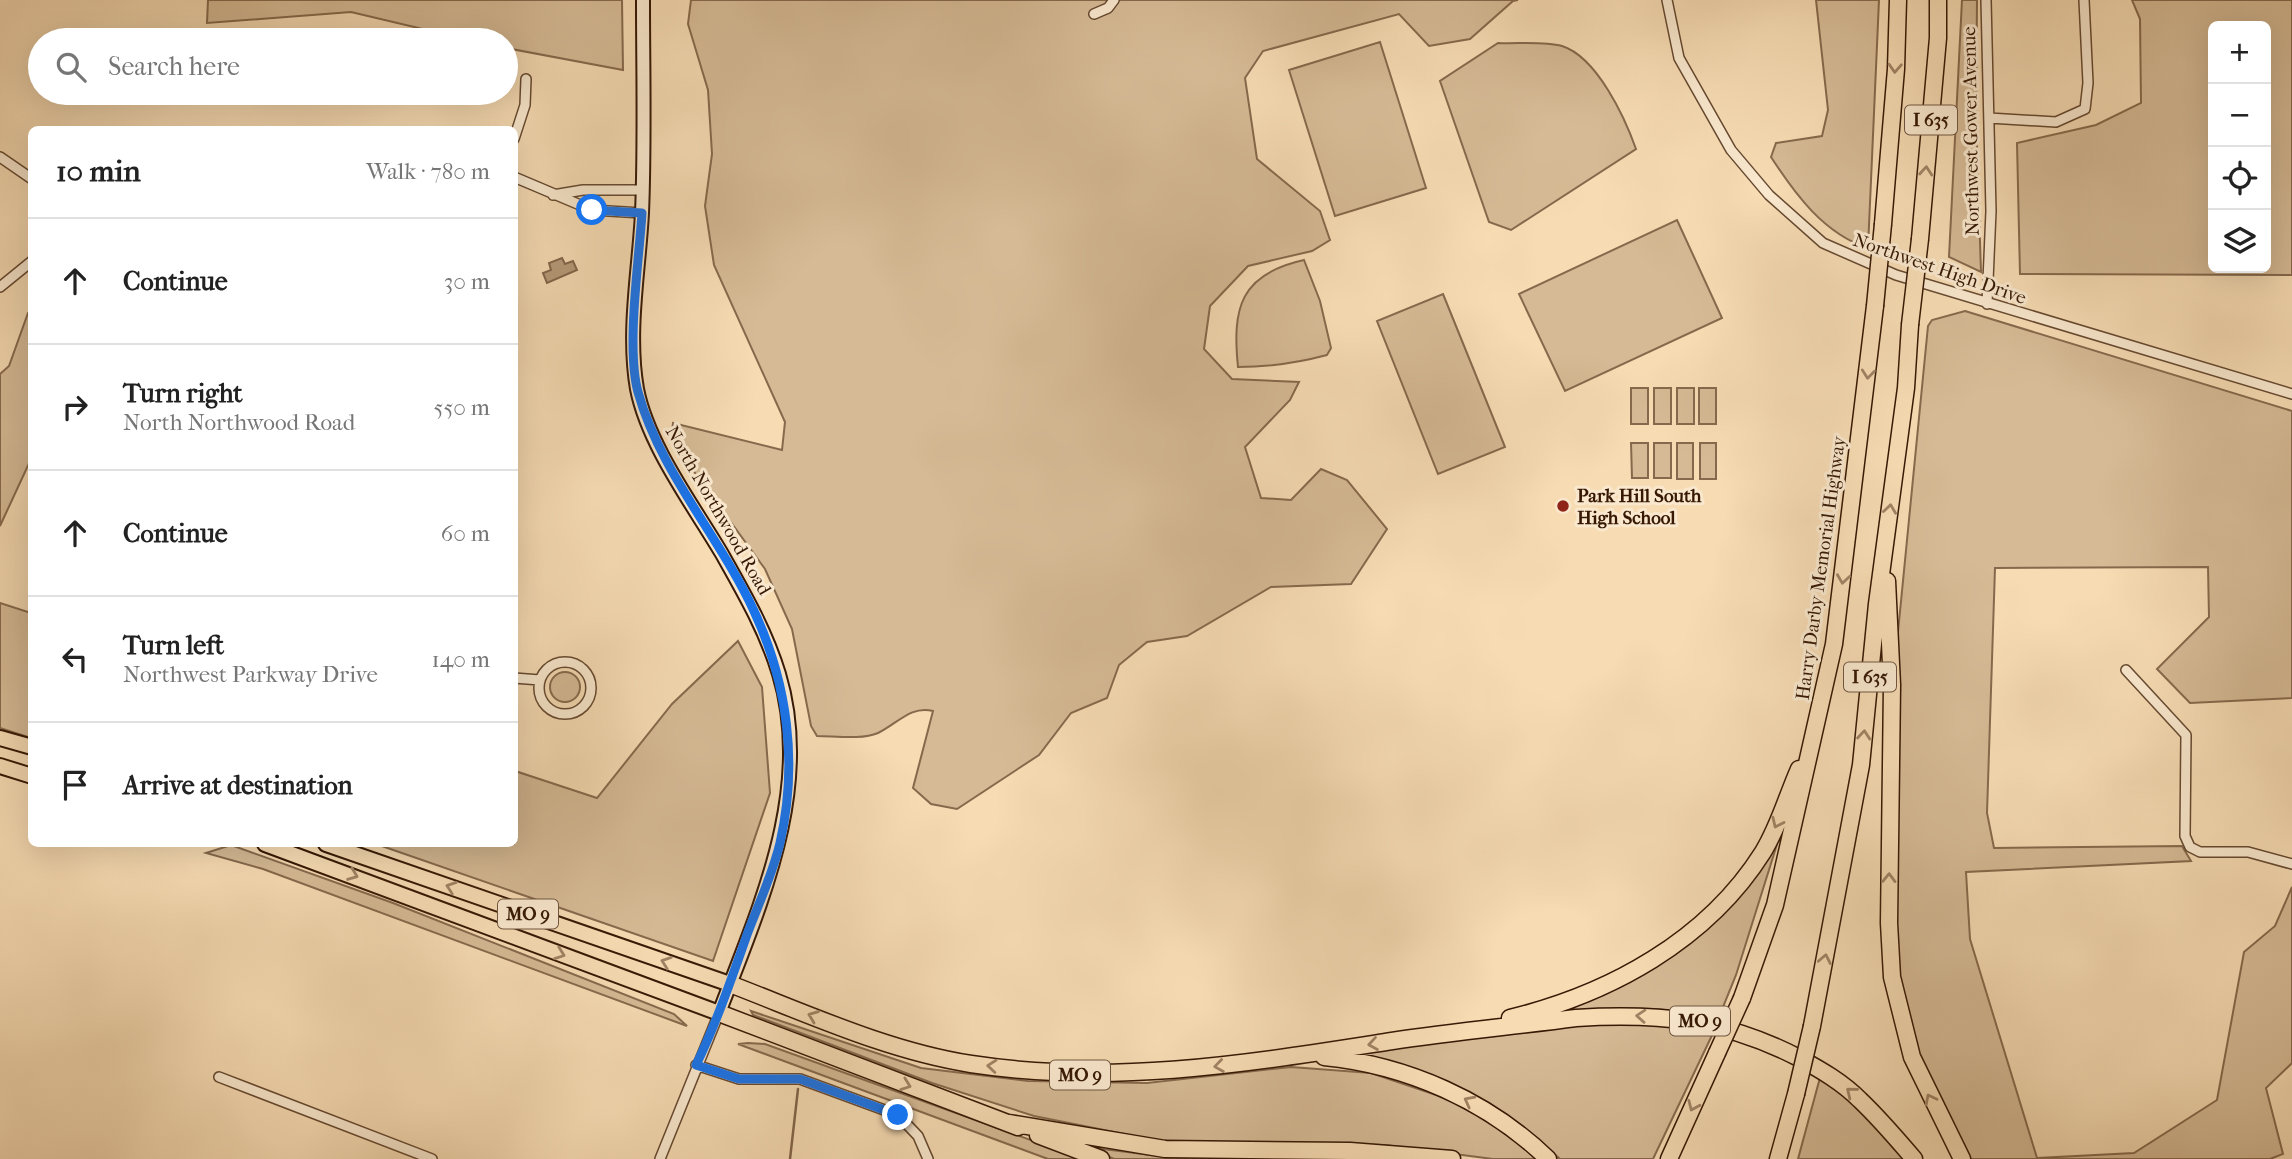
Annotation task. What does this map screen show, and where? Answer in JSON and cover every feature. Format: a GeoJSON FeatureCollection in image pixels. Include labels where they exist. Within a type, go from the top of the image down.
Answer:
{"type":"FeatureCollection","features":[{"type":"Feature","properties":{"kind":"highway","name":"Harry Darby Memorial Highway"},"geometry":{"type":"LineString","coordinates":[[1669,1159],[1742,998],[1775,905],[1815,739],[1834,644],[1875,306],[1896,69],[1898,0]]}},
{"type":"Feature","properties":{"kind":"highway","name":"I 635"},"geometry":{"type":"LineString","coordinates":[[1778,1159],[1812,1026],[1861,765],[1885,542],[1906,388],[1938,38],[1938,0]]}},
{"type":"Feature","properties":{"kind":"highway"},"geometry":{"type":"LineString","coordinates":[[1885,542],[1892,685],[1889,923],[1892,977],[1912,1057],[1962,1159]]}},
{"type":"Feature","properties":{"kind":"highway"},"geometry":{"type":"LineString","coordinates":[[1441,1034],[1580,997],[1642,967],[1671,947],[1722,902],[1763,851],[1815,739]]}},
{"type":"Feature","properties":{"kind":"highway","name":"MO 9"},"geometry":{"type":"LineString","coordinates":[[730,984],[877,1040],[971,1064],[1084,1075],[1178,1072],[1441,1034],[1576,1018],[1635,1015],[1704,1022],[1761,1038],[1826,1073],[1859,1098],[1914,1159]]}},
{"type":"Feature","properties":{"kind":"highway","name":"MO 9"},"geometry":{"type":"LineString","coordinates":[[719,1013],[1009,1123],[1165,1149],[1350,1151],[1452,1159]]}},
{"type":"Feature","properties":{"kind":"highway"},"geometry":{"type":"LineString","coordinates":[[1286,1057],[1333,1058],[1411,1076],[1475,1104],[1526,1139],[1548,1159]]}},
{"type":"Feature","properties":{"kind":"highway"},"geometry":{"type":"LineString","coordinates":[[1009,1123],[1101,1159]]}},
{"type":"Feature","properties":{"kind":"main road"},"geometry":{"type":"LineString","coordinates":[[0,738],[28,746]]}},
{"type":"Feature","properties":{"kind":"main road"},"geometry":{"type":"LineString","coordinates":[[0,766],[28,775]]}},
{"type":"Feature","properties":{"kind":"main road","name":"MO 9"},"geometry":{"type":"LineString","coordinates":[[273,847],[719,1013]]}},
{"type":"Feature","properties":{"kind":"main road","name":"MO 9"},"geometry":{"type":"LineString","coordinates":[[335,847],[730,984]]}},
{"type":"Feature","properties":{"kind":"street","name":"North Northwood Road"},"geometry":{"type":"LineString","coordinates":[[643,0],[642,213],[634,350],[637,389],[652,433],[754,610],[779,675],[789,729],[787,804],[780,845],[719,1013]]}},
{"type":"Feature","properties":{"kind":"street"},"geometry":{"type":"LineString","coordinates":[[1094,14],[1108,8],[1114,0]]}},
{"type":"Feature","properties":{"kind":"street","name":"Northwest High Drive"},"geometry":{"type":"LineString","coordinates":[[1667,0],[1674,42],[1686,73],[1731,150],[1747,172],[1796,222],[1823,243],[1856,260],[1987,304],[2292,394]]}},
{"type":"Feature","properties":{"kind":"street","name":"Northwest Gower Avenue"},"geometry":{"type":"LineString","coordinates":[[1986,0],[1989,118],[1987,304]]}},
{"type":"Feature","properties":{"kind":"street"},"geometry":{"type":"LineString","coordinates":[[1989,118],[2056,122],[2085,109],[2088,83],[2084,0]]}},
{"type":"Feature","properties":{"kind":"street"},"geometry":{"type":"LineString","coordinates":[[518,127],[525,105],[526,79]]}},
{"type":"Feature","properties":{"kind":"street"},"geometry":{"type":"LineString","coordinates":[[0,157],[28,176]]}},
{"type":"Feature","properties":{"kind":"street"},"geometry":{"type":"LineString","coordinates":[[518,179],[552,196],[592,210],[642,213]]}},
{"type":"Feature","properties":{"kind":"street"},"geometry":{"type":"LineString","coordinates":[[552,196],[583,190],[642,190]]}},
{"type":"Feature","properties":{"kind":"street"},"geometry":{"type":"LineString","coordinates":[[0,287],[28,264]]}},
{"type":"Feature","properties":{"kind":"street"},"geometry":{"type":"LineString","coordinates":[[572,662],[588,675],[591,695],[578,711],[558,713],[542,700],[540,680],[552,664],[572,662]]}},
{"type":"Feature","properties":{"kind":"street"},"geometry":{"type":"LineString","coordinates":[[2126,670],[2186,736],[2185,836],[2190,848],[2200,852],[2248,852],[2292,864]]}},
{"type":"Feature","properties":{"kind":"street"},"geometry":{"type":"LineString","coordinates":[[518,678],[540,680]]}},
{"type":"Feature","properties":{"kind":"street"},"geometry":{"type":"LineString","coordinates":[[660,1159],[719,1013]]}},
{"type":"Feature","properties":{"kind":"street"},"geometry":{"type":"LineString","coordinates":[[696,1065],[739,1079],[800,1079],[898,1115],[918,1136],[928,1159]]}},
{"type":"Feature","properties":{"kind":"street"},"geometry":{"type":"LineString","coordinates":[[219,1077],[432,1159]]}},
{"type":"Feature","properties":{"kind":"shaded area"},"geometry":{"type":"Polygon","coordinates":[[[208,0],[622,0],[623,70],[518,50],[518,28],[418,28],[351,12],[207,23],[208,0]]]}},
{"type":"Feature","properties":{"kind":"shaded area"},"geometry":{"type":"Polygon","coordinates":[[[691,0],[1518,0],[1513,1],[1470,39],[1429,46],[1399,14],[1263,51],[1245,78],[1257,159],[1320,211],[1330,240],[1312,251],[1248,266],[1210,306],[1204,349],[1232,379],[1299,382],[1290,400],[1245,447],[1261,498],[1291,500],[1321,469],[1347,480],[1387,529],[1351,584],[1271,587],[1187,636],[1147,642],[1119,665],[1107,698],[1071,713],[1039,755],[957,809],[931,804],[913,788],[933,711],[911,713],[871,735],[817,736],[811,726],[792,629],[765,569],[671,440],[673,423],[782,450],[785,422],[714,265],[705,206],[712,154],[708,90],[688,24],[691,0]]]}},
{"type":"Feature","properties":{"kind":"shaded area"},"geometry":{"type":"Polygon","coordinates":[[[1816,0],[1879,0],[1868,248],[1852,242],[1824,223],[1790,185],[1771,157],[1776,143],[1822,136],[1828,110],[1816,0]]]}},
{"type":"Feature","properties":{"kind":"shaded area"},"geometry":{"type":"Polygon","coordinates":[[[1962,0],[1977,0],[1976,121],[1981,272],[1949,257],[1962,0]]]}},
{"type":"Feature","properties":{"kind":"shaded area"},"geometry":{"type":"Polygon","coordinates":[[[2132,0],[2292,0],[2292,275],[2020,274],[2017,143],[2096,125],[2141,103],[2140,19],[2132,0]]]}},
{"type":"Feature","properties":{"kind":"shaded area"},"geometry":{"type":"Polygon","coordinates":[[[1380,42],[1426,188],[1335,216],[1289,70],[1380,42]]]}},
{"type":"Feature","properties":{"kind":"shaded area"},"geometry":{"type":"Polygon","coordinates":[[[1498,43],[1555,44],[1575,52],[1587,62],[1608,90],[1636,149],[1511,230],[1489,222],[1440,81],[1498,43]]]}},
{"type":"Feature","properties":{"kind":"shaded area"},"geometry":{"type":"Polygon","coordinates":[[[1677,220],[1722,318],[1565,391],[1519,294],[1677,220]]]}},
{"type":"Feature","properties":{"kind":"shaded area"},"geometry":{"type":"Polygon","coordinates":[[[562,258],[565,264],[573,261],[577,270],[547,283],[543,273],[551,270],[549,263],[562,258]]]}},
{"type":"Feature","properties":{"kind":"shaded area"},"geometry":{"type":"Polygon","coordinates":[[[1304,260],[1320,301],[1331,348],[1327,355],[1283,364],[1238,367],[1236,346],[1239,311],[1253,284],[1283,266],[1304,260]]]}},
{"type":"Feature","properties":{"kind":"shaded area"},"geometry":{"type":"Polygon","coordinates":[[[1443,294],[1505,447],[1438,474],[1377,321],[1443,294]]]}},
{"type":"Feature","properties":{"kind":"shaded area"},"geometry":{"type":"Polygon","coordinates":[[[1965,311],[2292,411],[2292,698],[2190,703],[2157,669],[2209,617],[2208,567],[1995,568],[1987,813],[1994,848],[2182,846],[2191,861],[1966,872],[1970,939],[2037,1158],[2134,1153],[2217,1100],[2244,952],[2275,926],[2292,887],[2292,1063],[2266,1088],[2283,1154],[2270,1159],[1968,1159],[1927,1082],[1895,974],[1897,642],[1928,326],[1932,320],[1965,311]]]}},
{"type":"Feature","properties":{"kind":"shaded area"},"geometry":{"type":"Polygon","coordinates":[[[28,313],[28,465],[0,526],[0,374],[9,366],[28,313]]]}},
{"type":"Feature","properties":{"kind":"shaded area"},"geometry":{"type":"Polygon","coordinates":[[[1631,388],[1648,388],[1648,424],[1631,424],[1631,388]]]}},
{"type":"Feature","properties":{"kind":"shaded area"},"geometry":{"type":"Polygon","coordinates":[[[1654,388],[1671,388],[1671,424],[1654,424],[1654,388]]]}},
{"type":"Feature","properties":{"kind":"shaded area"},"geometry":{"type":"Polygon","coordinates":[[[1677,388],[1694,388],[1694,424],[1677,424],[1677,388]]]}},
{"type":"Feature","properties":{"kind":"shaded area"},"geometry":{"type":"Polygon","coordinates":[[[1699,388],[1716,388],[1716,424],[1699,424],[1699,388]]]}},
{"type":"Feature","properties":{"kind":"shaded area"},"geometry":{"type":"Polygon","coordinates":[[[1631,443],[1648,443],[1648,478],[1632,478],[1631,443]]]}},
{"type":"Feature","properties":{"kind":"shaded area"},"geometry":{"type":"Polygon","coordinates":[[[1654,443],[1671,443],[1671,478],[1654,478],[1654,443]]]}},
{"type":"Feature","properties":{"kind":"shaded area"},"geometry":{"type":"Polygon","coordinates":[[[1677,443],[1693,443],[1693,479],[1677,479],[1677,443]]]}},
{"type":"Feature","properties":{"kind":"shaded area"},"geometry":{"type":"Polygon","coordinates":[[[1700,443],[1716,443],[1716,479],[1700,479],[1700,443]]]}},
{"type":"Feature","properties":{"kind":"shaded area"},"geometry":{"type":"Polygon","coordinates":[[[0,603],[28,612],[28,737],[0,728],[0,603]]]}},
{"type":"Feature","properties":{"kind":"shaded area"},"geometry":{"type":"Polygon","coordinates":[[[738,641],[762,687],[770,793],[713,961],[385,847],[518,847],[518,772],[597,798],[672,704],[738,641]]]}},
{"type":"Feature","properties":{"kind":"shaded area"},"geometry":{"type":"Polygon","coordinates":[[[565,672],[571,673],[579,681],[579,693],[571,701],[565,702],[559,701],[551,693],[550,687],[551,681],[559,673],[565,672]]]}},
{"type":"Feature","properties":{"kind":"shaded area"},"geometry":{"type":"Polygon","coordinates":[[[1779,838],[1736,975],[1719,1017],[1674,1010],[1630,1008],[1542,1015],[1646,970],[1779,838]]]}},
{"type":"Feature","properties":{"kind":"shaded area"},"geometry":{"type":"Polygon","coordinates":[[[225,847],[237,847],[393,903],[674,1014],[687,1026],[263,869],[206,853],[225,847]]]}},
{"type":"Feature","properties":{"kind":"shaded area"},"geometry":{"type":"Polygon","coordinates":[[[751,1011],[921,1068],[1028,1081],[1147,1083],[1291,1067],[1371,1073],[1451,1100],[1511,1135],[1531,1154],[1559,1158],[1526,1130],[1349,1052],[1615,1020],[1715,1029],[1653,1159],[1493,1159],[1385,1145],[1159,1141],[1034,1116],[932,1083],[753,1015],[751,1011]]]}},
{"type":"Feature","properties":{"kind":"shaded area"},"geometry":{"type":"Polygon","coordinates":[[[738,1044],[765,1044],[1083,1159],[1048,1159],[738,1044]]]}},
{"type":"Feature","properties":{"kind":"shaded area"},"geometry":{"type":"Polygon","coordinates":[[[1821,1074],[1843,1090],[1908,1159],[1798,1159],[1821,1074]]]}},
{"type":"Feature","properties":{"kind":"shaded area"},"geometry":{"type":"Polygon","coordinates":[[[1095,1148],[1159,1156],[1225,1159],[1114,1159],[1093,1150],[1095,1148]]]}},
{"type":"Feature","properties":{"kind":"waterway"},"geometry":{"type":"LineString","coordinates":[[790,1159],[798,1089]]}},
{"type":"Feature","properties":{"kind":"place","name":"Park Hill South High School"},"geometry":{"type":"Point","coordinates":[1563,506]}},
{"type":"Feature","properties":{"kind":"route"},"geometry":{"type":"LineString","coordinates":[[592,210],[629,210],[642,213],[634,350],[637,389],[652,433],[754,610],[779,675],[789,729],[787,804],[780,845],[719,1013],[696,1065],[739,1079],[800,1079],[898,1115]]}}]}
